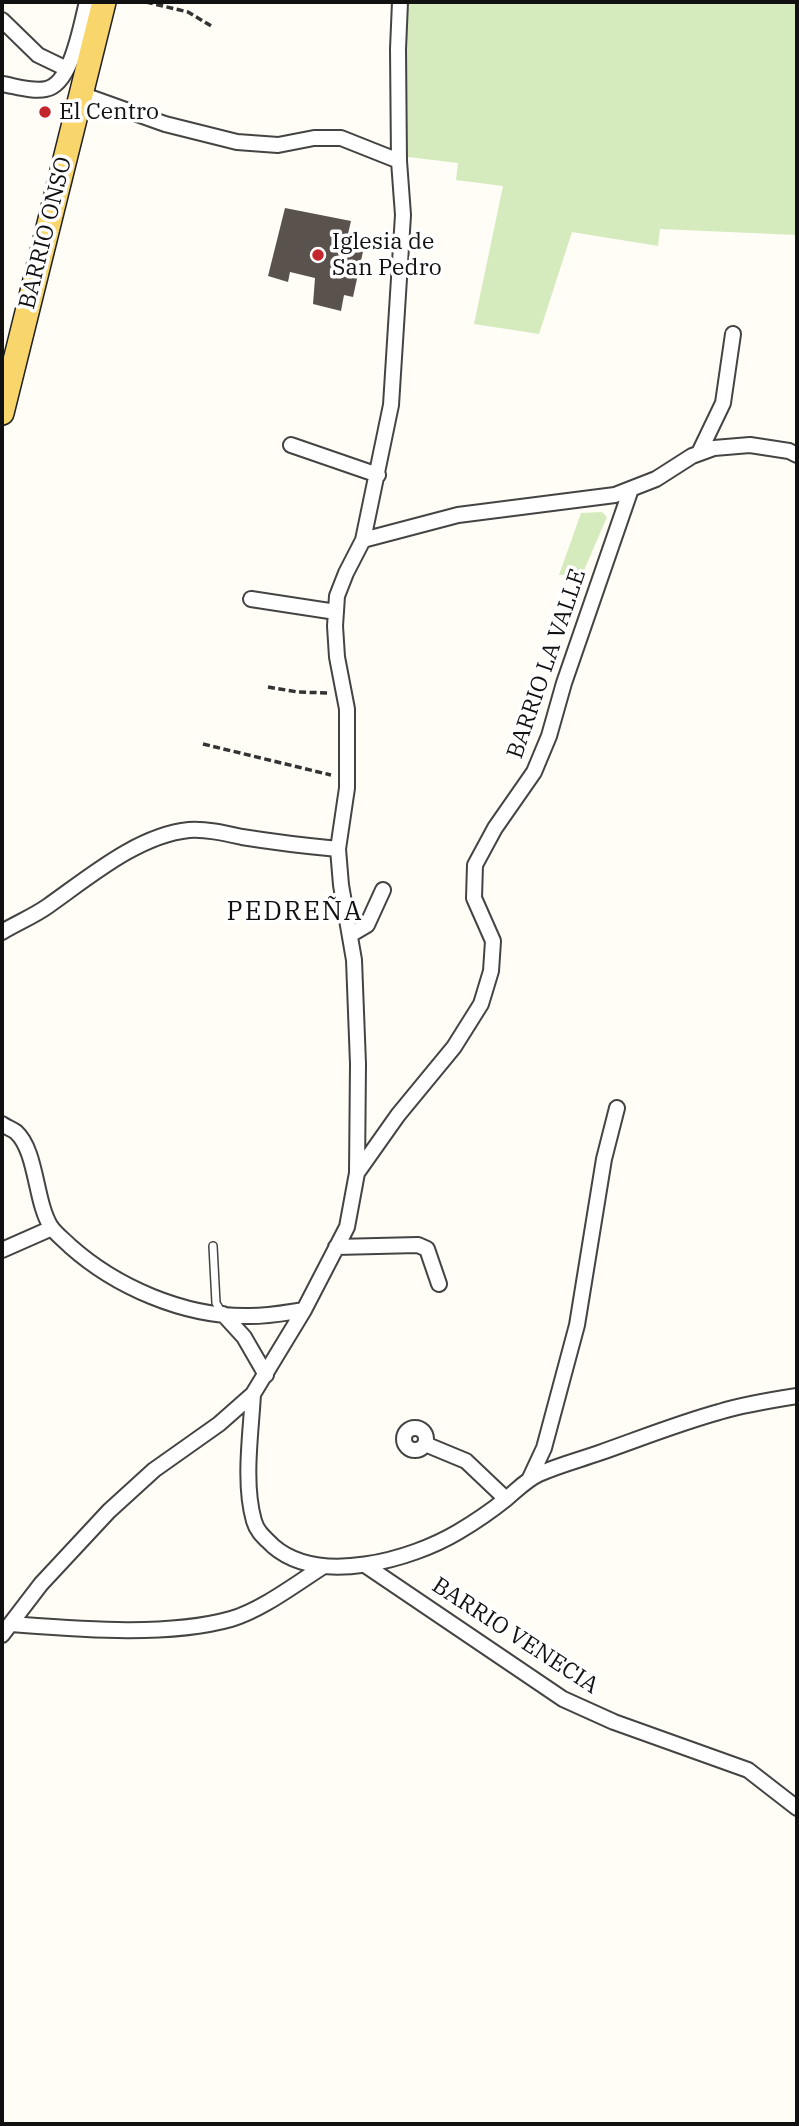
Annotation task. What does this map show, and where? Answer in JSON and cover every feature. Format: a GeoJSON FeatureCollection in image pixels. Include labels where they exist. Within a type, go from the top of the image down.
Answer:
{"type":"FeatureCollection","features":[{"type":"Feature","properties":{"kind":"main road","name":"BARRIO ONSO"},"geometry":{"type":"LineString","coordinates":[[2,413],[104,2]]}},
{"type":"Feature","properties":{"kind":"street"},"geometry":{"type":"LineString","coordinates":[[2,84],[43,90],[52,88],[63,78],[87,2]]}},
{"type":"Feature","properties":{"kind":"street"},"geometry":{"type":"LineString","coordinates":[[6,1629],[41,1584],[109,1511],[154,1470],[219,1424],[253,1394],[303,1310],[347,1227],[357,1173],[358,1064],[354,960],[338,849],[347,778],[347,709],[337,657],[336,612],[337,596],[363,540],[391,405],[403,215],[398,161],[400,2]]}},
{"type":"Feature","properties":{"kind":"street"},"geometry":{"type":"LineString","coordinates":[[2,20],[38,55],[66,69]]}},
{"type":"Feature","properties":{"kind":"street"},"geometry":{"type":"LineString","coordinates":[[80,94],[165,124],[237,142],[278,145],[314,138],[341,138],[398,161]]}},
{"type":"Feature","properties":{"kind":"street"},"geometry":{"type":"LineString","coordinates":[[699,453],[723,403],[733,334]]}},
{"type":"Feature","properties":{"kind":"street"},"geometry":{"type":"LineString","coordinates":[[291,445],[378,475]]}},
{"type":"Feature","properties":{"kind":"street"},"geometry":{"type":"LineString","coordinates":[[363,540],[458,516],[615,495],[656,479],[699,453],[714,448],[750,445],[794,451]]}},
{"type":"Feature","properties":{"kind":"street","name":"BARRIO LA VALLE"},"geometry":{"type":"LineString","coordinates":[[357,1173],[398,1115],[454,1047],[481,1004],[491,971],[493,941],[474,898],[475,864],[495,828],[534,772],[549,736],[564,682],[631,489]]}},
{"type":"Feature","properties":{"kind":"street"},"geometry":{"type":"LineString","coordinates":[[251,598],[336,612]]}},
{"type":"Feature","properties":{"kind":"street"},"geometry":{"type":"LineString","coordinates":[[2,932],[46,908],[120,857],[166,835],[188,830],[213,831],[338,849]]}},
{"type":"Feature","properties":{"kind":"street"},"geometry":{"type":"LineString","coordinates":[[350,935],[367,925],[383,890]]}},
{"type":"Feature","properties":{"kind":"street","name":"BARRIO VENECIA"},"geometry":{"type":"LineString","coordinates":[[530,1478],[544,1448],[577,1325],[604,1159],[617,1108]]}},
{"type":"Feature","properties":{"kind":"street"},"geometry":{"type":"LineString","coordinates":[[2,1124],[16,1133],[24,1144],[52,1228],[88,1263],[128,1286],[204,1312],[244,1317],[303,1310]]}},
{"type":"Feature","properties":{"kind":"street"},"geometry":{"type":"LineString","coordinates":[[2,1250],[52,1228]]}},
{"type":"Feature","properties":{"kind":"street"},"geometry":{"type":"LineString","coordinates":[[336,1247],[418,1245],[426,1249],[439,1284]]}},
{"type":"Feature","properties":{"kind":"street"},"geometry":{"type":"LineString","coordinates":[[223,1314],[244,1337],[266,1374]]}},
{"type":"Feature","properties":{"kind":"street","name":"BARRIO VENECIA"},"geometry":{"type":"LineString","coordinates":[[253,1394],[249,1481],[254,1523],[261,1535],[278,1550],[302,1563],[335,1567],[407,1555],[455,1534],[506,1499],[530,1478],[554,1467],[734,1408],[797,1396]]}},
{"type":"Feature","properties":{"kind":"street"},"geometry":{"type":"LineString","coordinates":[[425,1444],[466,1461],[506,1499]]}},
{"type":"Feature","properties":{"kind":"street","name":"BARRIO VENECIA"},"geometry":{"type":"LineString","coordinates":[[365,1564],[563,1699],[614,1722],[748,1770],[797,1808]]}},
{"type":"Feature","properties":{"kind":"street"},"geometry":{"type":"LineString","coordinates":[[6,1629],[188,1627],[233,1619],[274,1599],[324,1566]]}},
{"type":"Feature","properties":{"kind":"lane"},"geometry":{"type":"LineString","coordinates":[[214,1246],[216,1303],[223,1314]]}},
{"type":"Feature","properties":{"kind":"path"},"geometry":{"type":"LineString","coordinates":[[146,2],[188,12],[213,27]]}},
{"type":"Feature","properties":{"kind":"path"},"geometry":{"type":"LineString","coordinates":[[268,687],[298,692],[344,694]]}},
{"type":"Feature","properties":{"kind":"path"},"geometry":{"type":"LineString","coordinates":[[203,744],[347,778]]}},
{"type":"Feature","properties":{"kind":"green space"},"geometry":{"type":"Polygon","coordinates":[[[406,2],[797,2],[797,235],[660,229],[658,246],[572,232],[539,334],[474,324],[503,186],[456,180],[458,163],[408,157],[406,2]]]}},
{"type":"Feature","properties":{"kind":"green space"},"geometry":{"type":"Polygon","coordinates":[[[602,512],[607,517],[582,575],[559,575],[581,513],[602,512]]]}},
{"type":"Feature","properties":{"kind":"building","name":"Iglesia de San Pedro"},"geometry":{"type":"Polygon","coordinates":[[[285,208],[351,221],[348,234],[366,238],[353,297],[344,295],[341,311],[313,304],[315,278],[290,272],[288,282],[268,276],[285,208]]]}},
{"type":"Feature","properties":{"kind":"place","name":"El Centro"},"geometry":{"type":"Point","coordinates":[45,112]}},
{"type":"Feature","properties":{"kind":"place","name":"Iglesia de San Pedro"},"geometry":{"type":"Point","coordinates":[318,255]}},
{"type":"Feature","properties":{"kind":"district","name":"PEDREÑA"},"geometry":{"type":"Point","coordinates":[295,912]}}]}
